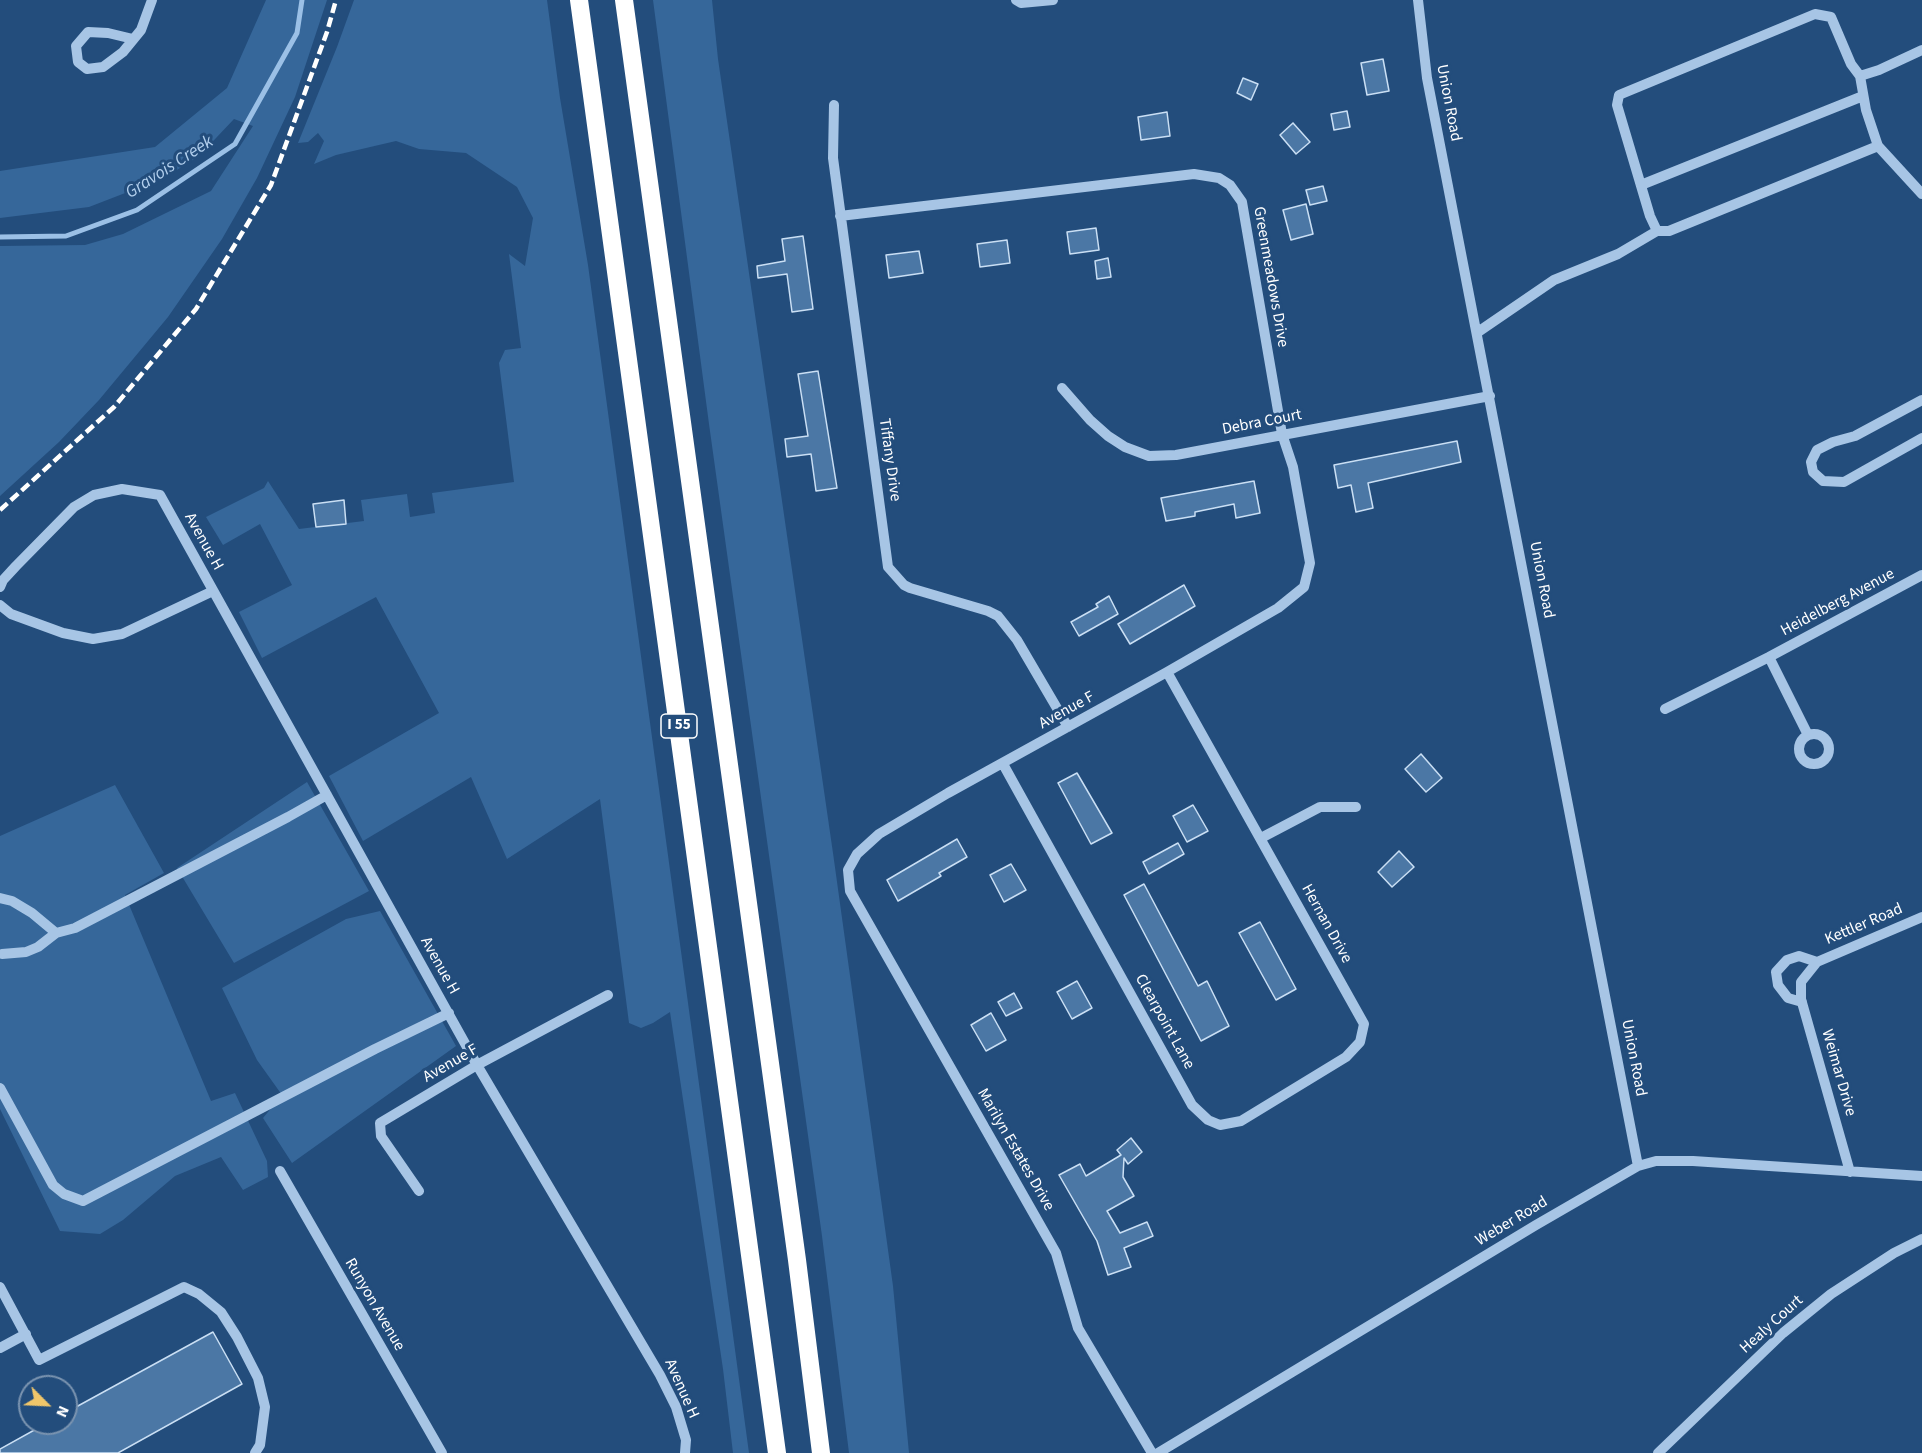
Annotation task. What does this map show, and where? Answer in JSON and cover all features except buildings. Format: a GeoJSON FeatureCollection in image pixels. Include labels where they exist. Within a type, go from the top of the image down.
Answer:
{"type":"FeatureCollection","features":[{"type":"Feature","properties":{"kind":"highway","name":"I 55"},"geometry":{"type":"LineString","coordinates":[[579,0],[777,1453]]}},
{"type":"Feature","properties":{"kind":"highway"},"geometry":{"type":"LineString","coordinates":[[624,0],[794,1236],[821,1453]]}},
{"type":"Feature","properties":{"kind":"street"},"geometry":{"type":"LineString","coordinates":[[133,39],[108,33],[88,32],[76,46],[78,62],[87,69],[103,68],[123,52],[141,30],[152,0]]}},
{"type":"Feature","properties":{"kind":"street"},"geometry":{"type":"LineString","coordinates":[[1016,0],[1021,3],[1053,0]]}},
{"type":"Feature","properties":{"kind":"street","name":"Union Road"},"geometry":{"type":"LineString","coordinates":[[1418,0],[1427,78],[1638,1166]]}},
{"type":"Feature","properties":{"kind":"street"},"geometry":{"type":"LineString","coordinates":[[1657,231],[1617,105],[1619,95],[1815,14],[1831,17],[1851,64],[1860,76],[1866,110],[1878,146],[1922,194]]}},
{"type":"Feature","properties":{"kind":"street"},"geometry":{"type":"LineString","coordinates":[[1860,76],[1879,70],[1922,50]]}},
{"type":"Feature","properties":{"kind":"street"},"geometry":{"type":"LineString","coordinates":[[1641,185],[1863,96]]}},
{"type":"Feature","properties":{"kind":"street","name":"Tiffany Drive"},"geometry":{"type":"LineString","coordinates":[[834,105],[833,158],[888,567],[904,585],[910,588],[998,616],[1017,640],[1068,727]]}},
{"type":"Feature","properties":{"kind":"street"},"geometry":{"type":"LineString","coordinates":[[1478,332],[1554,280],[1618,254],[1657,231],[1669,231],[1878,146]]}},
{"type":"Feature","properties":{"kind":"street","name":"Greenmeadows Drive"},"geometry":{"type":"LineString","coordinates":[[840,216],[1194,174],[1219,178],[1230,185],[1242,202],[1282,434],[1293,467],[1310,563],[1304,587]]}},
{"type":"Feature","properties":{"kind":"street","name":"Debra Court"},"geometry":{"type":"LineString","coordinates":[[1062,388],[1090,420],[1108,436],[1125,447],[1149,456],[1176,455],[1490,396]]}},
{"type":"Feature","properties":{"kind":"street"},"geometry":{"type":"LineString","coordinates":[[1922,400],[1855,436],[1833,442],[1817,450],[1811,462],[1813,472],[1823,482],[1844,482],[1922,438]]}},
{"type":"Feature","properties":{"kind":"street","name":"Avenue H"},"geometry":{"type":"LineString","coordinates":[[0,587],[3,580],[74,507],[94,495],[122,489],[160,495],[477,1065],[660,1375],[676,1407],[686,1440],[685,1453]]}},
{"type":"Feature","properties":{"kind":"street","name":"Heidelberg Avenue"},"geometry":{"type":"LineString","coordinates":[[1665,709],[1769,657],[1922,575]]}},
{"type":"Feature","properties":{"kind":"street","name":"Avenue F"},"geometry":{"type":"LineString","coordinates":[[849,865],[857,854],[879,834],[1278,608],[1304,587]]}},
{"type":"Feature","properties":{"kind":"street"},"geometry":{"type":"LineString","coordinates":[[0,605],[11,615],[63,633],[93,639],[122,634],[213,591]]}},
{"type":"Feature","properties":{"kind":"street","name":"Heidelberg Avenue"},"geometry":{"type":"LineString","coordinates":[[1769,657],[1808,735]]}},
{"type":"Feature","properties":{"kind":"street","name":"Hernan Drive"},"geometry":{"type":"LineString","coordinates":[[1167,672],[1364,1024]]}},
{"type":"Feature","properties":{"kind":"street","name":"Clearpoint Lane"},"geometry":{"type":"LineString","coordinates":[[1003,764],[1192,1105],[1208,1120],[1220,1125],[1241,1121],[1346,1057],[1360,1042],[1364,1024]]}},
{"type":"Feature","properties":{"kind":"street"},"geometry":{"type":"LineString","coordinates":[[1,955],[26,952],[38,947],[56,933],[75,928],[118,907],[327,795]]}},
{"type":"Feature","properties":{"kind":"street"},"geometry":{"type":"LineString","coordinates":[[1261,838],[1320,807],[1356,807]]}},
{"type":"Feature","properties":{"kind":"street","name":"Marilyn Estates Drive"},"geometry":{"type":"LineString","coordinates":[[849,865],[847,876],[850,891],[1056,1253],[1078,1328],[1152,1453]]}},
{"type":"Feature","properties":{"kind":"street"},"geometry":{"type":"LineString","coordinates":[[0,898],[12,901],[32,913],[56,933]]}},
{"type":"Feature","properties":{"kind":"street","name":"Kettler Road"},"geometry":{"type":"LineString","coordinates":[[1801,982],[1817,962],[1922,917]]}},
{"type":"Feature","properties":{"kind":"street","name":"Kettler Road"},"geometry":{"type":"LineString","coordinates":[[1802,1002],[1788,998],[1778,985],[1776,972],[1787,960],[1799,956],[1817,962]]}},
{"type":"Feature","properties":{"kind":"street","name":"Weimar Drive"},"geometry":{"type":"LineString","coordinates":[[1801,982],[1802,1002],[1850,1172]]}},
{"type":"Feature","properties":{"kind":"street","name":"Avenue F"},"geometry":{"type":"LineString","coordinates":[[419,1191],[381,1136],[380,1123],[477,1065],[608,995]]}},
{"type":"Feature","properties":{"kind":"street"},"geometry":{"type":"LineString","coordinates":[[0,1088],[53,1185],[64,1194],[83,1201],[448,1013]]}},
{"type":"Feature","properties":{"kind":"street","name":"Weber Road"},"geometry":{"type":"LineString","coordinates":[[1158,1453],[1638,1166],[1656,1161],[1693,1161],[1922,1176]]}},
{"type":"Feature","properties":{"kind":"street","name":"Runyon Avenue"},"geometry":{"type":"LineString","coordinates":[[280,1171],[442,1453]]}},
{"type":"Feature","properties":{"kind":"street","name":"Healy Court"},"geometry":{"type":"LineString","coordinates":[[1658,1453],[1783,1333],[1831,1294],[1894,1253],[1922,1239]]}},
{"type":"Feature","properties":{"kind":"street"},"geometry":{"type":"LineString","coordinates":[[0,1287],[39,1360],[184,1287],[199,1294],[221,1312],[258,1378],[265,1407],[260,1445],[255,1453]]}},
{"type":"Feature","properties":{"kind":"street"},"geometry":{"type":"LineString","coordinates":[[0,1348],[26,1334]]}},
{"type":"Feature","properties":{"kind":"shaded area"},"geometry":{"type":"Polygon","coordinates":[[[266,0],[327,0],[295,97],[257,178],[222,239],[168,317],[99,400],[59,442],[0,496],[0,246],[85,245],[123,234],[211,191],[253,126],[234,119],[199,156],[164,178],[89,207],[0,218],[0,171],[155,147],[227,88],[266,0]]]}},
{"type":"Feature","properties":{"kind":"shaded area"},"geometry":{"type":"Polygon","coordinates":[[[354,0],[547,0],[560,98],[588,265],[749,1453],[733,1453],[723,1369],[670,1012],[641,1028],[629,1023],[600,799],[507,859],[471,777],[363,841],[329,776],[439,713],[376,597],[262,658],[239,612],[292,585],[260,524],[223,545],[206,517],[264,488],[268,481],[299,529],[364,521],[361,500],[407,494],[410,517],[435,513],[432,493],[514,482],[499,363],[505,350],[521,348],[509,254],[525,266],[533,218],[517,187],[466,153],[419,149],[396,141],[336,155],[314,164],[324,141],[318,133],[308,142],[298,143],[354,0]]]}},
{"type":"Feature","properties":{"kind":"shaded area"},"geometry":{"type":"Polygon","coordinates":[[[653,0],[712,0],[718,59],[893,1286],[909,1453],[849,1453],[822,1236],[709,424],[653,0]]]}},
{"type":"Feature","properties":{"kind":"shaded area"},"geometry":{"type":"Polygon","coordinates":[[[307,782],[369,891],[234,963],[177,868],[307,782]]]}},
{"type":"Feature","properties":{"kind":"shaded area"},"geometry":{"type":"Polygon","coordinates":[[[115,785],[164,873],[125,895],[211,1101],[235,1093],[267,1161],[268,1177],[243,1190],[221,1157],[175,1176],[123,1220],[100,1234],[60,1231],[0,1109],[0,836],[115,785]]]}},
{"type":"Feature","properties":{"kind":"shaded area"},"geometry":{"type":"Polygon","coordinates":[[[380,911],[456,1046],[292,1163],[263,1118],[282,1095],[257,1060],[222,988],[346,919],[380,911]]]}},
{"type":"Feature","properties":{"kind":"waterway","name":"Gravois Creek"},"geometry":{"type":"LineString","coordinates":[[0,237],[66,236],[137,210],[235,144],[297,33],[302,0]]}},
{"type":"Feature","properties":{"kind":"railway"},"geometry":{"type":"LineString","coordinates":[[0,510],[114,407],[196,309],[271,185],[327,32],[336,0]]}}]}
